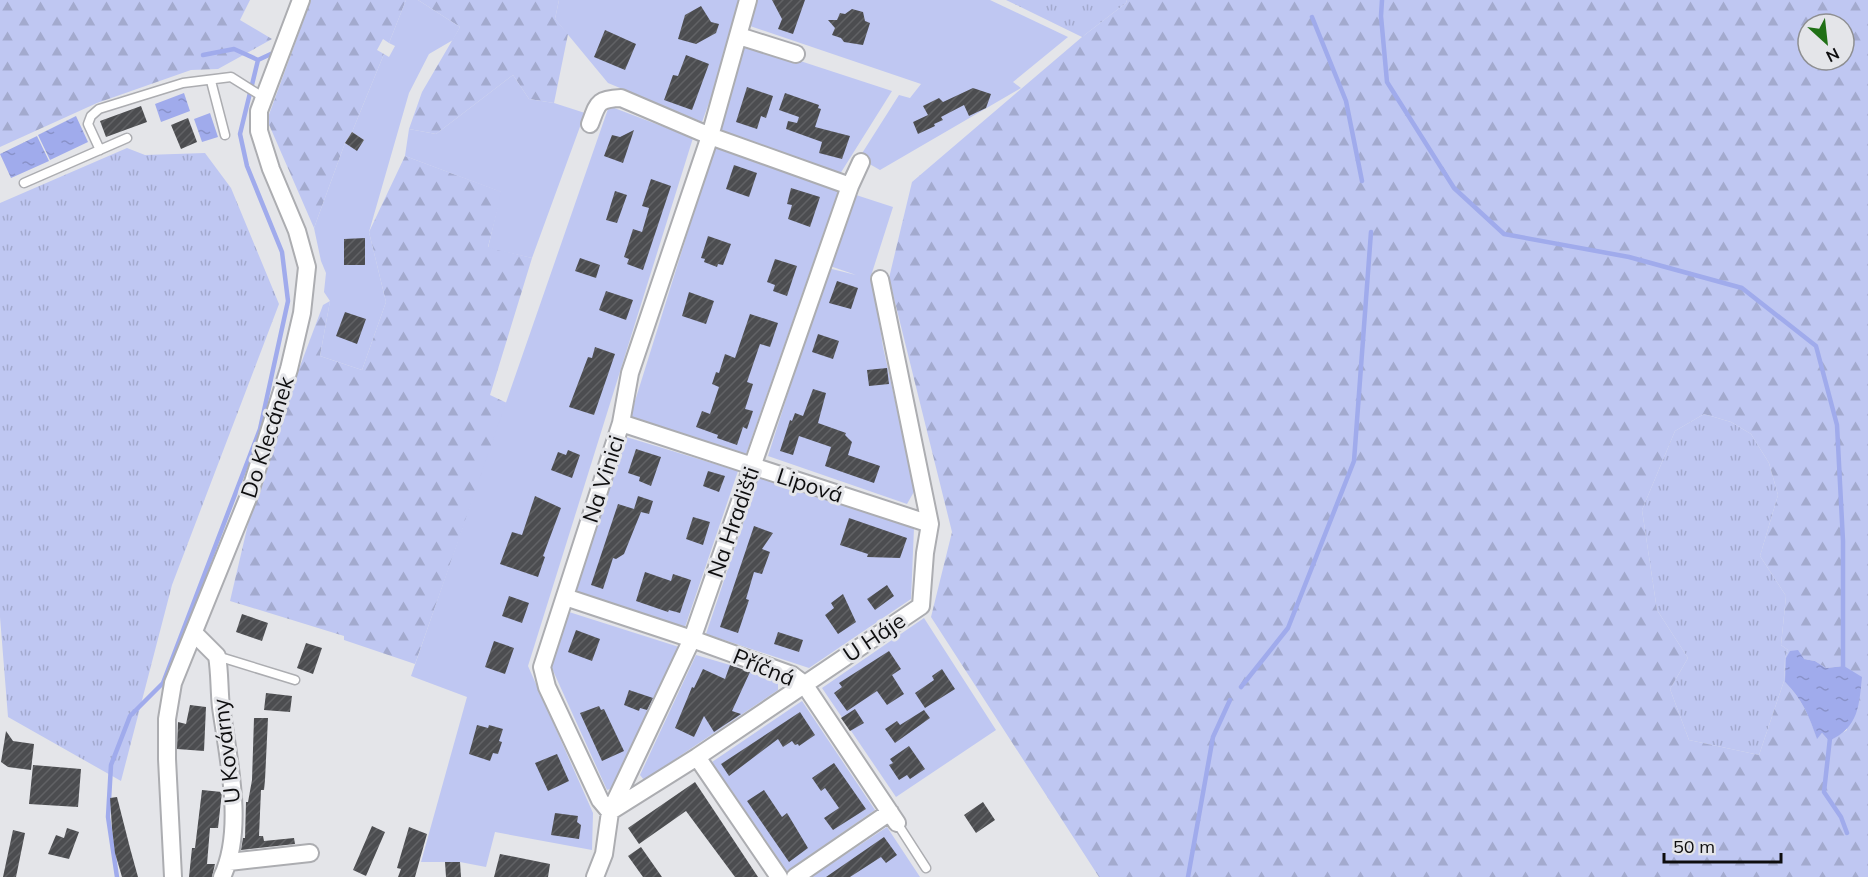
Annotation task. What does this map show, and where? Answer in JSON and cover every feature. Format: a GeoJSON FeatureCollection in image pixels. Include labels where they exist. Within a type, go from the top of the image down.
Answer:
{"type":"FeatureCollection","features":[{"type":"Feature","properties":{"kind":"street","name":"Do Klecánek"},"geometry":{"type":"LineString","coordinates":[[173,877],[167,719],[173,683],[233,539],[263,454],[289,369],[302,313],[307,267],[297,231],[271,169],[260,131],[259,111],[301,0]]}},
{"type":"Feature","properties":{"kind":"street","name":"Na Vinici"},"geometry":{"type":"LineString","coordinates":[[610,812],[600,800],[548,687],[542,667],[621,423],[630,374],[710,136],[748,0]]}},
{"type":"Feature","properties":{"kind":"street"},"geometry":{"type":"LineString","coordinates":[[739,36],[796,54]]}},
{"type":"Feature","properties":{"kind":"street"},"geometry":{"type":"LineString","coordinates":[[590,124],[598,105],[606,98],[621,98],[710,136],[850,186]]}},
{"type":"Feature","properties":{"kind":"street","name":"Na Hradišti"},"geometry":{"type":"LineString","coordinates":[[595,877],[603,854],[610,812],[692,639],[850,186],[861,162]]}},
{"type":"Feature","properties":{"kind":"street","name":"U Háje"},"geometry":{"type":"LineString","coordinates":[[610,812],[697,758],[921,606],[925,553],[930,524],[880,279]]}},
{"type":"Feature","properties":{"kind":"street","name":"Lipová"},"geometry":{"type":"LineString","coordinates":[[621,423],[930,524]]}},
{"type":"Feature","properties":{"kind":"street","name":"Příčná"},"geometry":{"type":"LineString","coordinates":[[565,597],[792,675],[804,684],[893,818]]}},
{"type":"Feature","properties":{"kind":"street"},"geometry":{"type":"LineString","coordinates":[[194,633],[217,656]]}},
{"type":"Feature","properties":{"kind":"street","name":"U Kovárny"},"geometry":{"type":"LineString","coordinates":[[217,656],[220,697],[235,801],[226,870]]}},
{"type":"Feature","properties":{"kind":"street"},"geometry":{"type":"LineString","coordinates":[[697,758],[779,877]]}},
{"type":"Feature","properties":{"kind":"street"},"geometry":{"type":"LineString","coordinates":[[795,877],[893,818]]}},
{"type":"Feature","properties":{"kind":"street"},"geometry":{"type":"LineString","coordinates":[[226,870],[310,853]]}},
{"type":"Feature","properties":{"kind":"lane"},"geometry":{"type":"LineString","coordinates":[[100,150],[88,124],[91,116],[99,109],[183,83],[231,77],[263,98]]}},
{"type":"Feature","properties":{"kind":"lane"},"geometry":{"type":"LineString","coordinates":[[211,81],[225,135]]}},
{"type":"Feature","properties":{"kind":"lane"},"geometry":{"type":"LineString","coordinates":[[24,183],[127,138]]}},
{"type":"Feature","properties":{"kind":"lane"},"geometry":{"type":"LineString","coordinates":[[217,656],[295,680]]}},
{"type":"Feature","properties":{"kind":"lane"},"geometry":{"type":"LineString","coordinates":[[893,818],[926,868]]}},
{"type":"Feature","properties":{"kind":"green space"},"geometry":{"type":"Polygon","coordinates":[[[0,0],[250,0],[240,20],[272,39],[218,69],[191,70],[97,103],[0,147],[0,0]]]}},
{"type":"Feature","properties":{"kind":"green space"},"geometry":{"type":"Polygon","coordinates":[[[311,0],[406,0],[389,43],[383,39],[377,50],[384,54],[352,132],[345,143],[314,228],[267,120],[311,0]]]}},
{"type":"Feature","properties":{"kind":"green space"},"geometry":{"type":"Polygon","coordinates":[[[406,0],[418,0],[460,27],[453,40],[429,54],[409,93],[369,232],[386,302],[362,370],[320,356],[330,301],[324,292],[326,273],[314,228],[345,143],[357,150],[364,140],[352,132],[384,54],[389,57],[395,46],[389,43],[406,0]]]}},
{"type":"Feature","properties":{"kind":"green space"},"geometry":{"type":"Polygon","coordinates":[[[418,0],[559,0],[555,19],[568,34],[554,103],[529,99],[513,75],[436,134],[409,129],[422,92],[460,27],[418,0]]]}},
{"type":"Feature","properties":{"kind":"green space"},"geometry":{"type":"Polygon","coordinates":[[[559,0],[741,0],[732,40],[702,122],[608,83],[555,19],[559,0]]]}},
{"type":"Feature","properties":{"kind":"green space"},"geometry":{"type":"Polygon","coordinates":[[[752,0],[990,0],[1068,37],[1013,82],[1021,88],[880,170],[859,158],[899,95],[910,98],[921,84],[747,25],[752,0]]]}},
{"type":"Feature","properties":{"kind":"green space"},"geometry":{"type":"Polygon","coordinates":[[[1006,0],[1127,0],[1082,37],[1006,0]]]}},
{"type":"Feature","properties":{"kind":"green space"},"geometry":{"type":"Polygon","coordinates":[[[1127,0],[1868,0],[1868,877],[1099,877],[931,617],[952,532],[889,278],[912,182],[1127,0]],[[1704,414],[1675,431],[1642,510],[1657,610],[1688,658],[1670,689],[1689,740],[1759,755],[1784,681],[1785,658],[1788,650],[1781,645],[1786,596],[1760,556],[1778,495],[1769,463],[1751,434],[1731,422],[1704,414]],[[1804,659],[1785,682],[1804,708],[1817,738],[1822,733],[1829,741],[1847,730],[1844,666],[1826,668],[1815,661],[1804,659]]]}},
{"type":"Feature","properties":{"kind":"green space"},"geometry":{"type":"Polygon","coordinates":[[[748,44],[892,91],[840,174],[733,138],[722,130],[719,121],[742,47],[748,44]]]}},
{"type":"Feature","properties":{"kind":"green space"},"geometry":{"type":"Polygon","coordinates":[[[513,75],[529,99],[554,103],[585,113],[532,258],[488,248],[501,192],[405,156],[409,129],[436,134],[513,75]]]}},
{"type":"Feature","properties":{"kind":"green space"},"geometry":{"type":"Polygon","coordinates":[[[609,106],[693,138],[528,666],[593,813],[592,850],[495,832],[486,867],[460,862],[421,862],[467,697],[411,676],[609,106]]]}},
{"type":"Feature","properties":{"kind":"green space"},"geometry":{"type":"Polygon","coordinates":[[[715,145],[839,189],[746,454],[630,417],[715,145]]]}},
{"type":"Feature","properties":{"kind":"green space"},"geometry":{"type":"Polygon","coordinates":[[[127,148],[145,155],[205,153],[231,188],[279,304],[172,585],[121,781],[8,717],[0,617],[0,203],[127,148]]]}},
{"type":"Feature","properties":{"kind":"green space"},"geometry":{"type":"Polygon","coordinates":[[[405,156],[502,192],[488,247],[532,258],[490,395],[507,403],[415,664],[344,640],[344,636],[230,601],[260,473],[323,305],[330,301],[320,356],[362,370],[386,302],[369,232],[405,156]]]}},
{"type":"Feature","properties":{"kind":"green space"},"geometry":{"type":"Polygon","coordinates":[[[853,194],[893,207],[870,279],[873,282],[883,347],[915,490],[907,504],[768,456],[828,268],[856,275],[830,266],[853,194]]]}},
{"type":"Feature","properties":{"kind":"green space"},"geometry":{"type":"Polygon","coordinates":[[[1704,414],[1731,422],[1751,434],[1769,463],[1778,495],[1760,556],[1786,596],[1781,645],[1788,650],[1785,658],[1784,681],[1759,755],[1689,740],[1670,689],[1688,658],[1657,610],[1642,510],[1675,431],[1704,414]]]}},
{"type":"Feature","properties":{"kind":"green space"},"geometry":{"type":"Polygon","coordinates":[[[623,436],[738,471],[685,627],[576,592],[623,436]]]}},
{"type":"Feature","properties":{"kind":"green space"},"geometry":{"type":"Polygon","coordinates":[[[759,476],[914,528],[911,599],[809,668],[706,634],[759,476]]]}},
{"type":"Feature","properties":{"kind":"green space"},"geometry":{"type":"Polygon","coordinates":[[[569,612],[679,647],[613,788],[607,790],[550,664],[569,612]]]}},
{"type":"Feature","properties":{"kind":"green space"},"geometry":{"type":"Polygon","coordinates":[[[924,618],[996,730],[896,797],[822,688],[924,618]]]}},
{"type":"Feature","properties":{"kind":"green space"},"geometry":{"type":"Polygon","coordinates":[[[696,655],[778,682],[778,690],[644,780],[640,775],[696,655]]]}},
{"type":"Feature","properties":{"kind":"green space"},"geometry":{"type":"Polygon","coordinates":[[[802,701],[875,810],[787,871],[712,762],[802,701]]]}},
{"type":"Feature","properties":{"kind":"green space"},"geometry":{"type":"Polygon","coordinates":[[[887,827],[920,877],[811,877],[887,827]]]}},
{"type":"Feature","properties":{"kind":"water"},"geometry":{"type":"Polygon","coordinates":[[[184,93],[190,111],[161,122],[155,104],[184,93]]]}},
{"type":"Feature","properties":{"kind":"water"},"geometry":{"type":"Polygon","coordinates":[[[210,113],[218,137],[202,142],[194,119],[210,113]]]}},
{"type":"Feature","properties":{"kind":"water"},"geometry":{"type":"Polygon","coordinates":[[[76,116],[88,142],[50,160],[38,135],[76,116]]]}},
{"type":"Feature","properties":{"kind":"water"},"geometry":{"type":"Polygon","coordinates":[[[37,136],[49,161],[11,178],[0,154],[37,136]]]}},
{"type":"Feature","properties":{"kind":"water"},"geometry":{"type":"Polygon","coordinates":[[[1798,650],[1804,659],[1815,661],[1826,668],[1844,666],[1862,677],[1856,715],[1846,729],[1829,741],[1822,733],[1817,739],[1804,708],[1785,682],[1786,658],[1790,651],[1798,650]]]}},
{"type":"Feature","properties":{"kind":"building"},"geometry":{"type":"Polygon","coordinates":[[[772,0],[805,0],[793,34],[778,29],[782,19],[772,0]]]}},
{"type":"Feature","properties":{"kind":"building"},"geometry":{"type":"Polygon","coordinates":[[[701,6],[711,22],[719,24],[716,33],[696,44],[678,39],[685,15],[701,6]]]}},
{"type":"Feature","properties":{"kind":"building"},"geometry":{"type":"Polygon","coordinates":[[[852,9],[863,12],[865,21],[870,23],[863,45],[844,42],[841,38],[832,35],[835,28],[828,20],[837,20],[840,13],[845,14],[852,9]]]}},
{"type":"Feature","properties":{"kind":"building"},"geometry":{"type":"Polygon","coordinates":[[[605,30],[636,44],[625,70],[594,57],[605,30]]]}},
{"type":"Feature","properties":{"kind":"building"},"geometry":{"type":"Polygon","coordinates":[[[686,55],[709,64],[692,110],[664,100],[673,75],[678,76],[686,55]]]}},
{"type":"Feature","properties":{"kind":"building"},"geometry":{"type":"Polygon","coordinates":[[[747,87],[773,96],[766,118],[761,116],[757,129],[736,122],[747,87]]]}},
{"type":"Feature","properties":{"kind":"building"},"geometry":{"type":"Polygon","coordinates":[[[973,88],[991,94],[986,108],[969,116],[964,105],[941,117],[943,120],[934,124],[935,126],[918,134],[913,122],[928,115],[923,106],[939,98],[943,102],[973,88]]]}},
{"type":"Feature","properties":{"kind":"building"},"geometry":{"type":"Polygon","coordinates":[[[785,93],[819,105],[818,108],[821,109],[815,127],[850,136],[842,159],[819,153],[822,142],[786,129],[788,121],[797,123],[799,117],[779,110],[785,93]]]}},
{"type":"Feature","properties":{"kind":"building"},"geometry":{"type":"Polygon","coordinates":[[[141,106],[147,122],[106,137],[100,121],[141,106]]]}},
{"type":"Feature","properties":{"kind":"building"},"geometry":{"type":"Polygon","coordinates":[[[188,118],[197,142],[181,149],[171,125],[188,118]]]}},
{"type":"Feature","properties":{"kind":"building"},"geometry":{"type":"Polygon","coordinates":[[[634,130],[623,163],[604,156],[612,135],[620,137],[634,130]]]}},
{"type":"Feature","properties":{"kind":"building"},"geometry":{"type":"Polygon","coordinates":[[[352,132],[364,140],[357,151],[345,143],[352,132]]]}},
{"type":"Feature","properties":{"kind":"building"},"geometry":{"type":"Polygon","coordinates":[[[734,165],[757,173],[749,197],[726,189],[734,165]]]}},
{"type":"Feature","properties":{"kind":"building"},"geometry":{"type":"Polygon","coordinates":[[[651,179],[671,186],[643,270],[627,264],[629,259],[624,257],[633,229],[642,232],[649,208],[642,206],[651,179]]]}},
{"type":"Feature","properties":{"kind":"building"},"geometry":{"type":"Polygon","coordinates":[[[791,188],[820,197],[810,227],[788,219],[792,205],[787,204],[791,188]]]}},
{"type":"Feature","properties":{"kind":"building"},"geometry":{"type":"Polygon","coordinates":[[[615,191],[627,195],[617,223],[606,220],[615,191]]]}},
{"type":"Feature","properties":{"kind":"building"},"geometry":{"type":"Polygon","coordinates":[[[708,236],[731,244],[723,265],[718,264],[717,267],[704,262],[705,259],[701,258],[708,236]]]}},
{"type":"Feature","properties":{"kind":"building"},"geometry":{"type":"Polygon","coordinates":[[[365,238],[365,265],[344,265],[344,239],[365,238]]]}},
{"type":"Feature","properties":{"kind":"building"},"geometry":{"type":"Polygon","coordinates":[[[580,258],[600,265],[596,278],[575,271],[580,258]]]}},
{"type":"Feature","properties":{"kind":"building"},"geometry":{"type":"Polygon","coordinates":[[[775,259],[797,266],[787,296],[773,291],[775,285],[767,282],[775,259]]]}},
{"type":"Feature","properties":{"kind":"building"},"geometry":{"type":"Polygon","coordinates":[[[837,281],[858,288],[851,309],[829,303],[837,281]]]}},
{"type":"Feature","properties":{"kind":"building"},"geometry":{"type":"Polygon","coordinates":[[[606,291],[633,300],[626,320],[599,310],[606,291]]]}},
{"type":"Feature","properties":{"kind":"building"},"geometry":{"type":"Polygon","coordinates":[[[689,292],[714,301],[706,324],[682,316],[689,292]]]}},
{"type":"Feature","properties":{"kind":"building"},"geometry":{"type":"Polygon","coordinates":[[[345,312],[366,319],[357,344],[336,336],[345,312]]]}},
{"type":"Feature","properties":{"kind":"building"},"geometry":{"type":"Polygon","coordinates":[[[750,314],[778,323],[770,347],[760,344],[747,382],[753,384],[745,409],[753,411],[747,429],[743,427],[737,445],[696,427],[702,411],[710,414],[719,387],[712,384],[716,372],[719,373],[725,354],[735,358],[750,314]]]}},
{"type":"Feature","properties":{"kind":"building"},"geometry":{"type":"Polygon","coordinates":[[[818,334],[839,341],[833,359],[812,352],[818,334]]]}},
{"type":"Feature","properties":{"kind":"building"},"geometry":{"type":"Polygon","coordinates":[[[595,347],[615,354],[594,415],[569,407],[588,357],[592,358],[595,347]]]}},
{"type":"Feature","properties":{"kind":"building"},"geometry":{"type":"Polygon","coordinates":[[[887,368],[889,384],[869,386],[867,370],[887,368]]]}},
{"type":"Feature","properties":{"kind":"building"},"geometry":{"type":"Polygon","coordinates":[[[813,389],[826,393],[818,423],[846,433],[845,435],[852,442],[848,455],[880,466],[874,483],[825,466],[831,447],[799,436],[793,455],[780,451],[790,420],[792,421],[795,413],[803,416],[813,389]]]}},
{"type":"Feature","properties":{"kind":"building"},"geometry":{"type":"Polygon","coordinates":[[[636,449],[661,457],[651,486],[639,481],[640,477],[628,473],[636,449]]]}},
{"type":"Feature","properties":{"kind":"building"},"geometry":{"type":"Polygon","coordinates":[[[568,450],[580,455],[572,478],[551,470],[558,452],[566,455],[568,450]]]}},
{"type":"Feature","properties":{"kind":"building"},"geometry":{"type":"Polygon","coordinates":[[[708,471],[725,476],[719,492],[703,486],[708,471]]]}},
{"type":"Feature","properties":{"kind":"building"},"geometry":{"type":"Polygon","coordinates":[[[535,496],[561,508],[543,556],[545,557],[538,577],[500,564],[512,532],[522,535],[535,496]]]}},
{"type":"Feature","properties":{"kind":"building"},"geometry":{"type":"Polygon","coordinates":[[[638,496],[653,501],[649,514],[641,512],[624,554],[616,559],[613,558],[603,589],[591,585],[618,504],[634,509],[638,496]]]}},
{"type":"Feature","properties":{"kind":"building"},"geometry":{"type":"Polygon","coordinates":[[[693,517],[710,522],[703,545],[686,539],[693,517]]]}},
{"type":"Feature","properties":{"kind":"building"},"geometry":{"type":"Polygon","coordinates":[[[849,518],[907,538],[900,558],[867,557],[868,554],[840,545],[849,518]]]}},
{"type":"Feature","properties":{"kind":"building"},"geometry":{"type":"Polygon","coordinates":[[[754,526],[773,533],[762,549],[770,552],[762,574],[754,572],[746,599],[749,600],[738,633],[720,627],[754,526]]]}},
{"type":"Feature","properties":{"kind":"building"},"geometry":{"type":"Polygon","coordinates":[[[645,572],[671,581],[673,574],[691,580],[680,613],[669,610],[668,612],[636,601],[645,572]]]}},
{"type":"Feature","properties":{"kind":"building"},"geometry":{"type":"Polygon","coordinates":[[[887,585],[894,596],[875,610],[867,599],[887,585]]]}},
{"type":"Feature","properties":{"kind":"building"},"geometry":{"type":"Polygon","coordinates":[[[843,594],[856,622],[838,634],[825,615],[834,608],[831,603],[843,594]]]}},
{"type":"Feature","properties":{"kind":"building"},"geometry":{"type":"Polygon","coordinates":[[[509,596],[529,603],[522,623],[502,616],[509,596]]]}},
{"type":"Feature","properties":{"kind":"building"},"geometry":{"type":"Polygon","coordinates":[[[242,614],[268,623],[262,641],[236,632],[242,614]]]}},
{"type":"Feature","properties":{"kind":"building"},"geometry":{"type":"Polygon","coordinates":[[[576,630],[600,639],[592,661],[568,652],[576,630]]]}},
{"type":"Feature","properties":{"kind":"building"},"geometry":{"type":"Polygon","coordinates":[[[778,632],[803,640],[799,652],[774,644],[778,632]]]}},
{"type":"Feature","properties":{"kind":"building"},"geometry":{"type":"Polygon","coordinates":[[[494,641],[514,648],[505,674],[485,667],[494,641]]]}},
{"type":"Feature","properties":{"kind":"building"},"geometry":{"type":"Polygon","coordinates":[[[306,643],[322,648],[313,674],[297,668],[306,643]]]}},
{"type":"Feature","properties":{"kind":"building"},"geometry":{"type":"Polygon","coordinates":[[[889,651],[901,669],[892,675],[904,694],[887,705],[877,691],[847,711],[834,693],[842,687],[839,683],[889,651]]]}},
{"type":"Feature","properties":{"kind":"building"},"geometry":{"type":"Polygon","coordinates":[[[730,665],[750,672],[732,711],[741,714],[714,732],[704,716],[694,737],[675,728],[692,687],[694,688],[703,669],[725,679],[730,665]]]}},
{"type":"Feature","properties":{"kind":"building"},"geometry":{"type":"Polygon","coordinates":[[[942,669],[955,689],[925,708],[915,693],[934,680],[932,676],[942,669]]]}},
{"type":"Feature","properties":{"kind":"building"},"geometry":{"type":"Polygon","coordinates":[[[629,690],[653,698],[647,710],[640,708],[639,711],[624,705],[629,690]]]}},
{"type":"Feature","properties":{"kind":"building"},"geometry":{"type":"Polygon","coordinates":[[[266,693],[292,696],[290,712],[264,710],[266,693]]]}},
{"type":"Feature","properties":{"kind":"building"},"geometry":{"type":"Polygon","coordinates":[[[190,705],[206,707],[204,751],[177,749],[178,722],[186,724],[190,705]]]}},
{"type":"Feature","properties":{"kind":"building"},"geometry":{"type":"Polygon","coordinates":[[[599,706],[601,710],[604,709],[624,751],[602,761],[580,713],[599,706]]]}},
{"type":"Feature","properties":{"kind":"building"},"geometry":{"type":"Polygon","coordinates":[[[855,709],[864,723],[850,731],[841,718],[855,709]]]}},
{"type":"Feature","properties":{"kind":"building"},"geometry":{"type":"Polygon","coordinates":[[[924,710],[930,718],[895,743],[885,729],[897,721],[900,725],[924,710]]]}},
{"type":"Feature","properties":{"kind":"building"},"geometry":{"type":"Polygon","coordinates":[[[800,712],[815,735],[799,746],[792,741],[783,747],[778,739],[729,776],[721,764],[800,712]]]}},
{"type":"Feature","properties":{"kind":"building"},"geometry":{"type":"Polygon","coordinates":[[[254,718],[268,718],[259,836],[263,836],[264,841],[294,838],[295,844],[241,850],[243,838],[245,838],[246,802],[248,802],[252,780],[254,718]]]}},
{"type":"Feature","properties":{"kind":"building"},"geometry":{"type":"Polygon","coordinates":[[[477,725],[488,728],[489,725],[503,729],[498,754],[493,753],[490,761],[469,754],[477,725]]]}},
{"type":"Feature","properties":{"kind":"building"},"geometry":{"type":"Polygon","coordinates":[[[6,731],[13,741],[34,744],[31,770],[8,767],[1,762],[6,731]]]}},
{"type":"Feature","properties":{"kind":"building"},"geometry":{"type":"Polygon","coordinates":[[[909,746],[925,769],[910,779],[907,775],[899,780],[889,765],[893,763],[890,759],[909,746]]]}},
{"type":"Feature","properties":{"kind":"building"},"geometry":{"type":"Polygon","coordinates":[[[557,754],[569,781],[548,791],[535,763],[557,754]]]}},
{"type":"Feature","properties":{"kind":"building"},"geometry":{"type":"Polygon","coordinates":[[[834,763],[866,809],[833,830],[824,818],[839,808],[825,788],[821,791],[812,778],[834,763]]]}},
{"type":"Feature","properties":{"kind":"building"},"geometry":{"type":"Polygon","coordinates":[[[33,765],[81,769],[78,807],[29,804],[33,765]]]}},
{"type":"Feature","properties":{"kind":"building"},"geometry":{"type":"Polygon","coordinates":[[[695,782],[758,877],[735,877],[686,811],[639,844],[628,828],[695,782]]]}},
{"type":"Feature","properties":{"kind":"building"},"geometry":{"type":"Polygon","coordinates":[[[202,790],[222,792],[218,828],[210,828],[207,864],[215,864],[212,877],[189,877],[192,848],[195,848],[202,790]]]}},
{"type":"Feature","properties":{"kind":"building"},"geometry":{"type":"Polygon","coordinates":[[[764,790],[782,817],[787,813],[808,848],[789,862],[747,801],[764,790]]]}},
{"type":"Feature","properties":{"kind":"building"},"geometry":{"type":"Polygon","coordinates":[[[117,797],[138,877],[122,877],[115,853],[110,798],[117,797]]]}},
{"type":"Feature","properties":{"kind":"building"},"geometry":{"type":"Polygon","coordinates":[[[983,802],[995,820],[976,833],[964,815],[983,802]]]}},
{"type":"Feature","properties":{"kind":"building"},"geometry":{"type":"Polygon","coordinates":[[[555,813],[578,816],[577,822],[581,825],[579,839],[551,835],[555,813]]]}},
{"type":"Feature","properties":{"kind":"building"},"geometry":{"type":"Polygon","coordinates":[[[372,826],[385,832],[366,876],[353,870],[372,826]]]}},
{"type":"Feature","properties":{"kind":"building"},"geometry":{"type":"Polygon","coordinates":[[[409,827],[427,834],[415,877],[398,877],[401,869],[397,868],[409,827]]]}},
{"type":"Feature","properties":{"kind":"building"},"geometry":{"type":"Polygon","coordinates":[[[67,828],[79,832],[69,859],[48,854],[56,835],[64,838],[67,828]]]}},
{"type":"Feature","properties":{"kind":"building"},"geometry":{"type":"Polygon","coordinates":[[[13,830],[25,833],[16,877],[3,877],[13,830]]]}},
{"type":"Feature","properties":{"kind":"building"},"geometry":{"type":"Polygon","coordinates":[[[884,837],[897,855],[886,863],[881,857],[850,877],[826,877],[884,837]]]}},
{"type":"Feature","properties":{"kind":"building"},"geometry":{"type":"Polygon","coordinates":[[[641,847],[662,877],[643,877],[628,856],[641,847]]]}},
{"type":"Feature","properties":{"kind":"building"},"geometry":{"type":"Polygon","coordinates":[[[500,854],[550,864],[548,877],[494,877],[500,854]]]}},
{"type":"Feature","properties":{"kind":"building"},"geometry":{"type":"Polygon","coordinates":[[[445,862],[460,862],[461,877],[446,877],[445,862]]]}},
{"type":"Feature","properties":{"kind":"waterway"},"geometry":{"type":"LineString","coordinates":[[1382,0],[1381,16],[1387,82],[1454,188],[1504,234],[1629,257],[1742,288],[1816,346],[1837,425],[1843,541],[1843,670]]}},
{"type":"Feature","properties":{"kind":"waterway"},"geometry":{"type":"LineString","coordinates":[[1312,17],[1346,101],[1362,181]]}},
{"type":"Feature","properties":{"kind":"waterway"},"geometry":{"type":"LineString","coordinates":[[203,55],[234,49],[258,60],[273,53]]}},
{"type":"Feature","properties":{"kind":"waterway"},"geometry":{"type":"LineString","coordinates":[[117,877],[108,817],[111,765],[130,716],[163,683],[260,429],[288,301],[282,252],[247,166],[240,134],[258,60]]}},
{"type":"Feature","properties":{"kind":"waterway"},"geometry":{"type":"LineString","coordinates":[[1241,687],[1288,628],[1354,461],[1371,232]]}},
{"type":"Feature","properties":{"kind":"waterway"},"geometry":{"type":"LineString","coordinates":[[1188,877],[1213,737],[1230,700]]}},
{"type":"Feature","properties":{"kind":"waterway"},"geometry":{"type":"LineString","coordinates":[[1830,738],[1824,792],[1841,817],[1847,833]]}}]}
